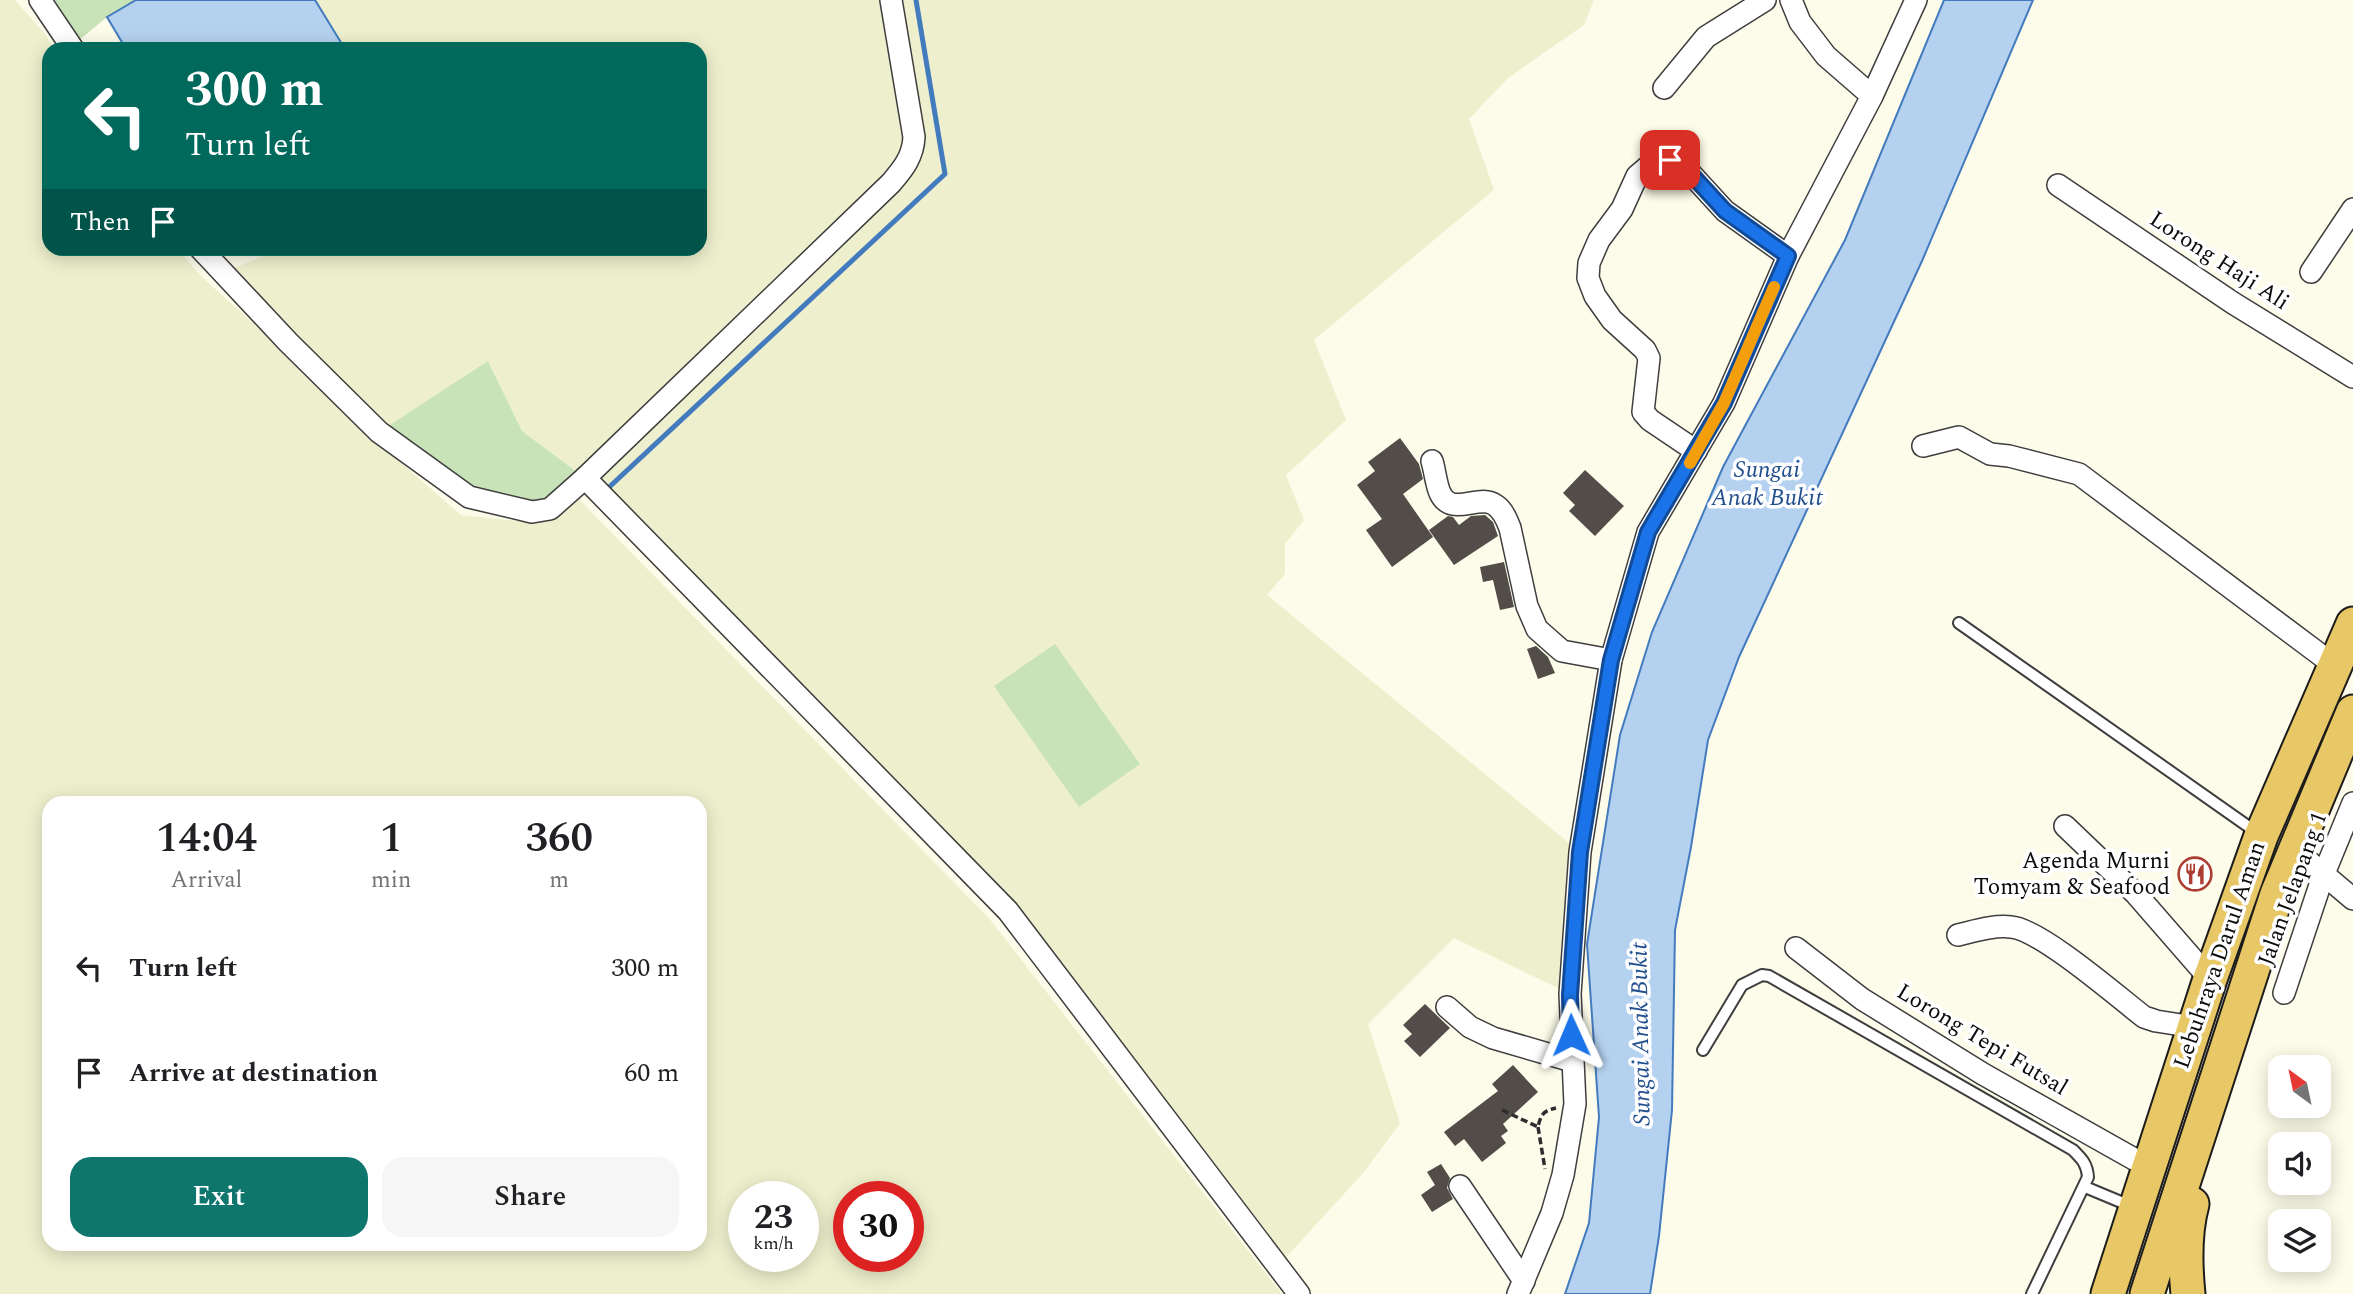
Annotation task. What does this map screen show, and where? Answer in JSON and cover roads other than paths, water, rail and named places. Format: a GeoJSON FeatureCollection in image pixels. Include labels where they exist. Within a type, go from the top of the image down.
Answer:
{"type":"FeatureCollection","features":[{"type":"Feature","properties":{"kind":"highway","name":"Lebuhraya Darul Aman"},"geometry":{"type":"LineString","coordinates":[[2108,1294],[2210,979],[2261,835],[2353,624]]}},
{"type":"Feature","properties":{"kind":"highway","name":"Lebuhraya Darul Aman"},"geometry":{"type":"LineString","coordinates":[[2147,1294],[2277,894],[2353,712]]}},
{"type":"Feature","properties":{"kind":"highway"},"geometry":{"type":"LineString","coordinates":[[2188,1294],[2185,1269],[2187,1223],[2277,894]]}},
{"type":"Feature","properties":{"kind":"street"},"geometry":{"type":"LineString","coordinates":[[40,0],[68,42]]}},
{"type":"Feature","properties":{"kind":"street"},"geometry":{"type":"LineString","coordinates":[[208,256],[379,432],[468,497],[532,512],[550,509],[891,183],[906,164],[913,149],[914,137],[891,0]]}},
{"type":"Feature","properties":{"kind":"street"},"geometry":{"type":"LineString","coordinates":[[1664,88],[1706,37],[1765,0]]}},
{"type":"Feature","properties":{"kind":"street"},"geometry":{"type":"LineString","coordinates":[[1791,0],[1801,22],[1826,56],[1872,96]]}},
{"type":"Feature","properties":{"kind":"street"},"geometry":{"type":"LineString","coordinates":[[1521,1288],[1552,1213],[1575,1104],[1570,995],[1580,852],[1611,660],[1648,532],[1724,403],[1788,256],[1872,96],[1916,0]]}},
{"type":"Feature","properties":{"kind":"street"},"geometry":{"type":"LineString","coordinates":[[1696,451],[1643,412],[1649,358],[1645,350],[1612,320],[1595,296],[1588,278],[1589,263],[1599,240],[1622,209],[1637,176],[1650,165],[1670,160],[1681,163],[1725,211],[1788,256]]}},
{"type":"Feature","properties":{"kind":"street","name":"Lorong Haji Ali"},"geometry":{"type":"LineString","coordinates":[[2058,185],[2233,303],[2353,377]]}},
{"type":"Feature","properties":{"kind":"street"},"geometry":{"type":"LineString","coordinates":[[2311,272],[2353,209]]}},
{"type":"Feature","properties":{"kind":"street"},"geometry":{"type":"LineString","coordinates":[[1923,446],[1959,437],[1990,454],[2009,456],[2080,474],[2334,665]]}},
{"type":"Feature","properties":{"kind":"street"},"geometry":{"type":"LineString","coordinates":[[1432,461],[1440,492],[1445,500],[1460,506],[1492,503],[1505,516],[1527,606],[1537,629],[1562,651],[1611,660]]}},
{"type":"Feature","properties":{"kind":"street"},"geometry":{"type":"LineString","coordinates":[[585,478],[1008,911],[1300,1294]]}},
{"type":"Feature","properties":{"kind":"street","name":"Jalan Jelapang 1"},"geometry":{"type":"LineString","coordinates":[[2284,993],[2323,876],[2353,803]]}},
{"type":"Feature","properties":{"kind":"street"},"geometry":{"type":"LineString","coordinates":[[2065,826],[2136,894],[2210,979]]}},
{"type":"Feature","properties":{"kind":"street"},"geometry":{"type":"LineString","coordinates":[[2295,850],[2353,899]]}},
{"type":"Feature","properties":{"kind":"street"},"geometry":{"type":"LineString","coordinates":[[1958,934],[1987,928],[2012,927],[2027,931],[2144,1017],[2194,1027]]}},
{"type":"Feature","properties":{"kind":"street","name":"Lorong Tepi Futsal"},"geometry":{"type":"LineString","coordinates":[[1796,948],[1862,999],[1983,1074],[2134,1159],[2149,1164]]}},
{"type":"Feature","properties":{"kind":"street"},"geometry":{"type":"LineString","coordinates":[[1447,1006],[1470,1027],[1493,1038],[1572,1061]]}},
{"type":"Feature","properties":{"kind":"street"},"geometry":{"type":"LineString","coordinates":[[1460,1186],[1521,1288]]}},
{"type":"Feature","properties":{"kind":"lane"},"geometry":{"type":"LineString","coordinates":[[1959,623],[2261,835]]}},
{"type":"Feature","properties":{"kind":"lane"},"geometry":{"type":"LineString","coordinates":[[1703,1050],[1742,985],[1762,975],[1769,976],[2073,1150],[2083,1159],[2088,1177],[2032,1294]]}},
{"type":"Feature","properties":{"kind":"lane"},"geometry":{"type":"LineString","coordinates":[[2085,1187],[2136,1208]]}},
{"type":"Feature","properties":{"kind":"water"},"geometry":{"type":"Polygon","coordinates":[[[136,0],[315,0],[341,42],[122,42],[107,17],[136,0]]]}},
{"type":"Feature","properties":{"kind":"water","name":"Sungai Anak Bukit"},"geometry":{"type":"Polygon","coordinates":[[[1944,0],[2033,0],[1922,261],[1739,657],[1708,740],[1675,930],[1672,1110],[1650,1294],[1565,1294],[1589,1223],[1599,1117],[1587,944],[1620,735],[1652,632],[1723,467],[1845,240],[1944,0]]]}},
{"type":"Feature","properties":{"kind":"waterway"},"geometry":{"type":"LineString","coordinates":[[605,491],[945,174],[916,0]]}},
{"type":"Feature","properties":{"kind":"place","name":"Agenda Murni Tomyam & Seafood"},"geometry":{"type":"Point","coordinates":[2195,874]}}]}
